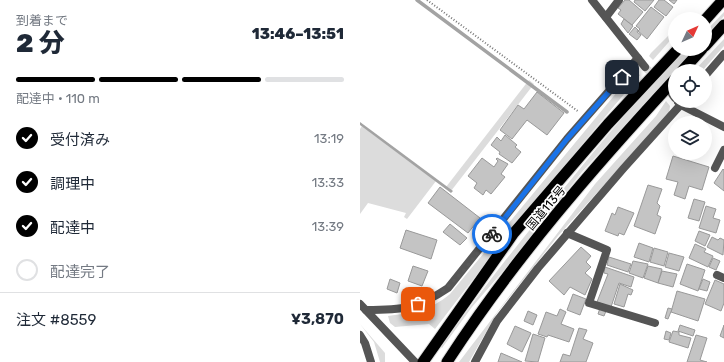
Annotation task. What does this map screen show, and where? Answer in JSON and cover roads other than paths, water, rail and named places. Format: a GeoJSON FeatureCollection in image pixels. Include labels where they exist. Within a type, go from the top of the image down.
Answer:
{"type":"FeatureCollection","features":[{"type":"Feature","properties":{"kind":"highway"},"geometry":{"type":"LineString","coordinates":[[712,12],[723,0]]}},
{"type":"Feature","properties":{"kind":"highway"},"geometry":{"type":"LineString","coordinates":[[712,38],[724,25]]}},
{"type":"Feature","properties":{"kind":"highway","name":"国道113号"},"geometry":{"type":"LineString","coordinates":[[423,362],[513,234],[608,124],[671,56]]}},
{"type":"Feature","properties":{"kind":"highway"},"geometry":{"type":"LineString","coordinates":[[688,64],[696,56]]}},
{"type":"Feature","properties":{"kind":"highway","name":"国道113号"},"geometry":{"type":"LineString","coordinates":[[447,362],[527,251],[620,138],[668,86]]}},
{"type":"Feature","properties":{"kind":"street"},"geometry":{"type":"LineString","coordinates":[[592,0],[645,67]]}},
{"type":"Feature","properties":{"kind":"street"},"geometry":{"type":"LineString","coordinates":[[606,17],[619,0]]}},
{"type":"Feature","properties":{"kind":"street"},"geometry":{"type":"LineString","coordinates":[[712,68],[724,54]]}},
{"type":"Feature","properties":{"kind":"street"},"geometry":{"type":"LineString","coordinates":[[363,307],[409,308],[428,301],[448,288],[585,117],[638,58]]}},
{"type":"Feature","properties":{"kind":"street"},"geometry":{"type":"LineString","coordinates":[[475,362],[497,321],[538,268],[676,108]]}},
{"type":"Feature","properties":{"kind":"street"},"geometry":{"type":"LineString","coordinates":[[691,108],[724,127]]}},
{"type":"Feature","properties":{"kind":"street"},"geometry":{"type":"LineString","coordinates":[[715,168],[724,150]]}},
{"type":"Feature","properties":{"kind":"street"},"geometry":{"type":"LineString","coordinates":[[567,234],[607,250],[589,303],[655,323]]}},
{"type":"Feature","properties":{"kind":"street"},"geometry":{"type":"LineString","coordinates":[[363,307],[415,362]]}},
{"type":"Feature","properties":{"kind":"street"},"geometry":{"type":"LineString","coordinates":[[360,335],[365,343],[371,362]]}},
{"type":"Feature","properties":{"kind":"waterway"},"geometry":{"type":"LineString","coordinates":[[417,0],[567,112]]}},
{"type":"Feature","properties":{"kind":"tunnel"},"geometry":{"type":"LineString","coordinates":[[645,67],[668,90]]}}]}
